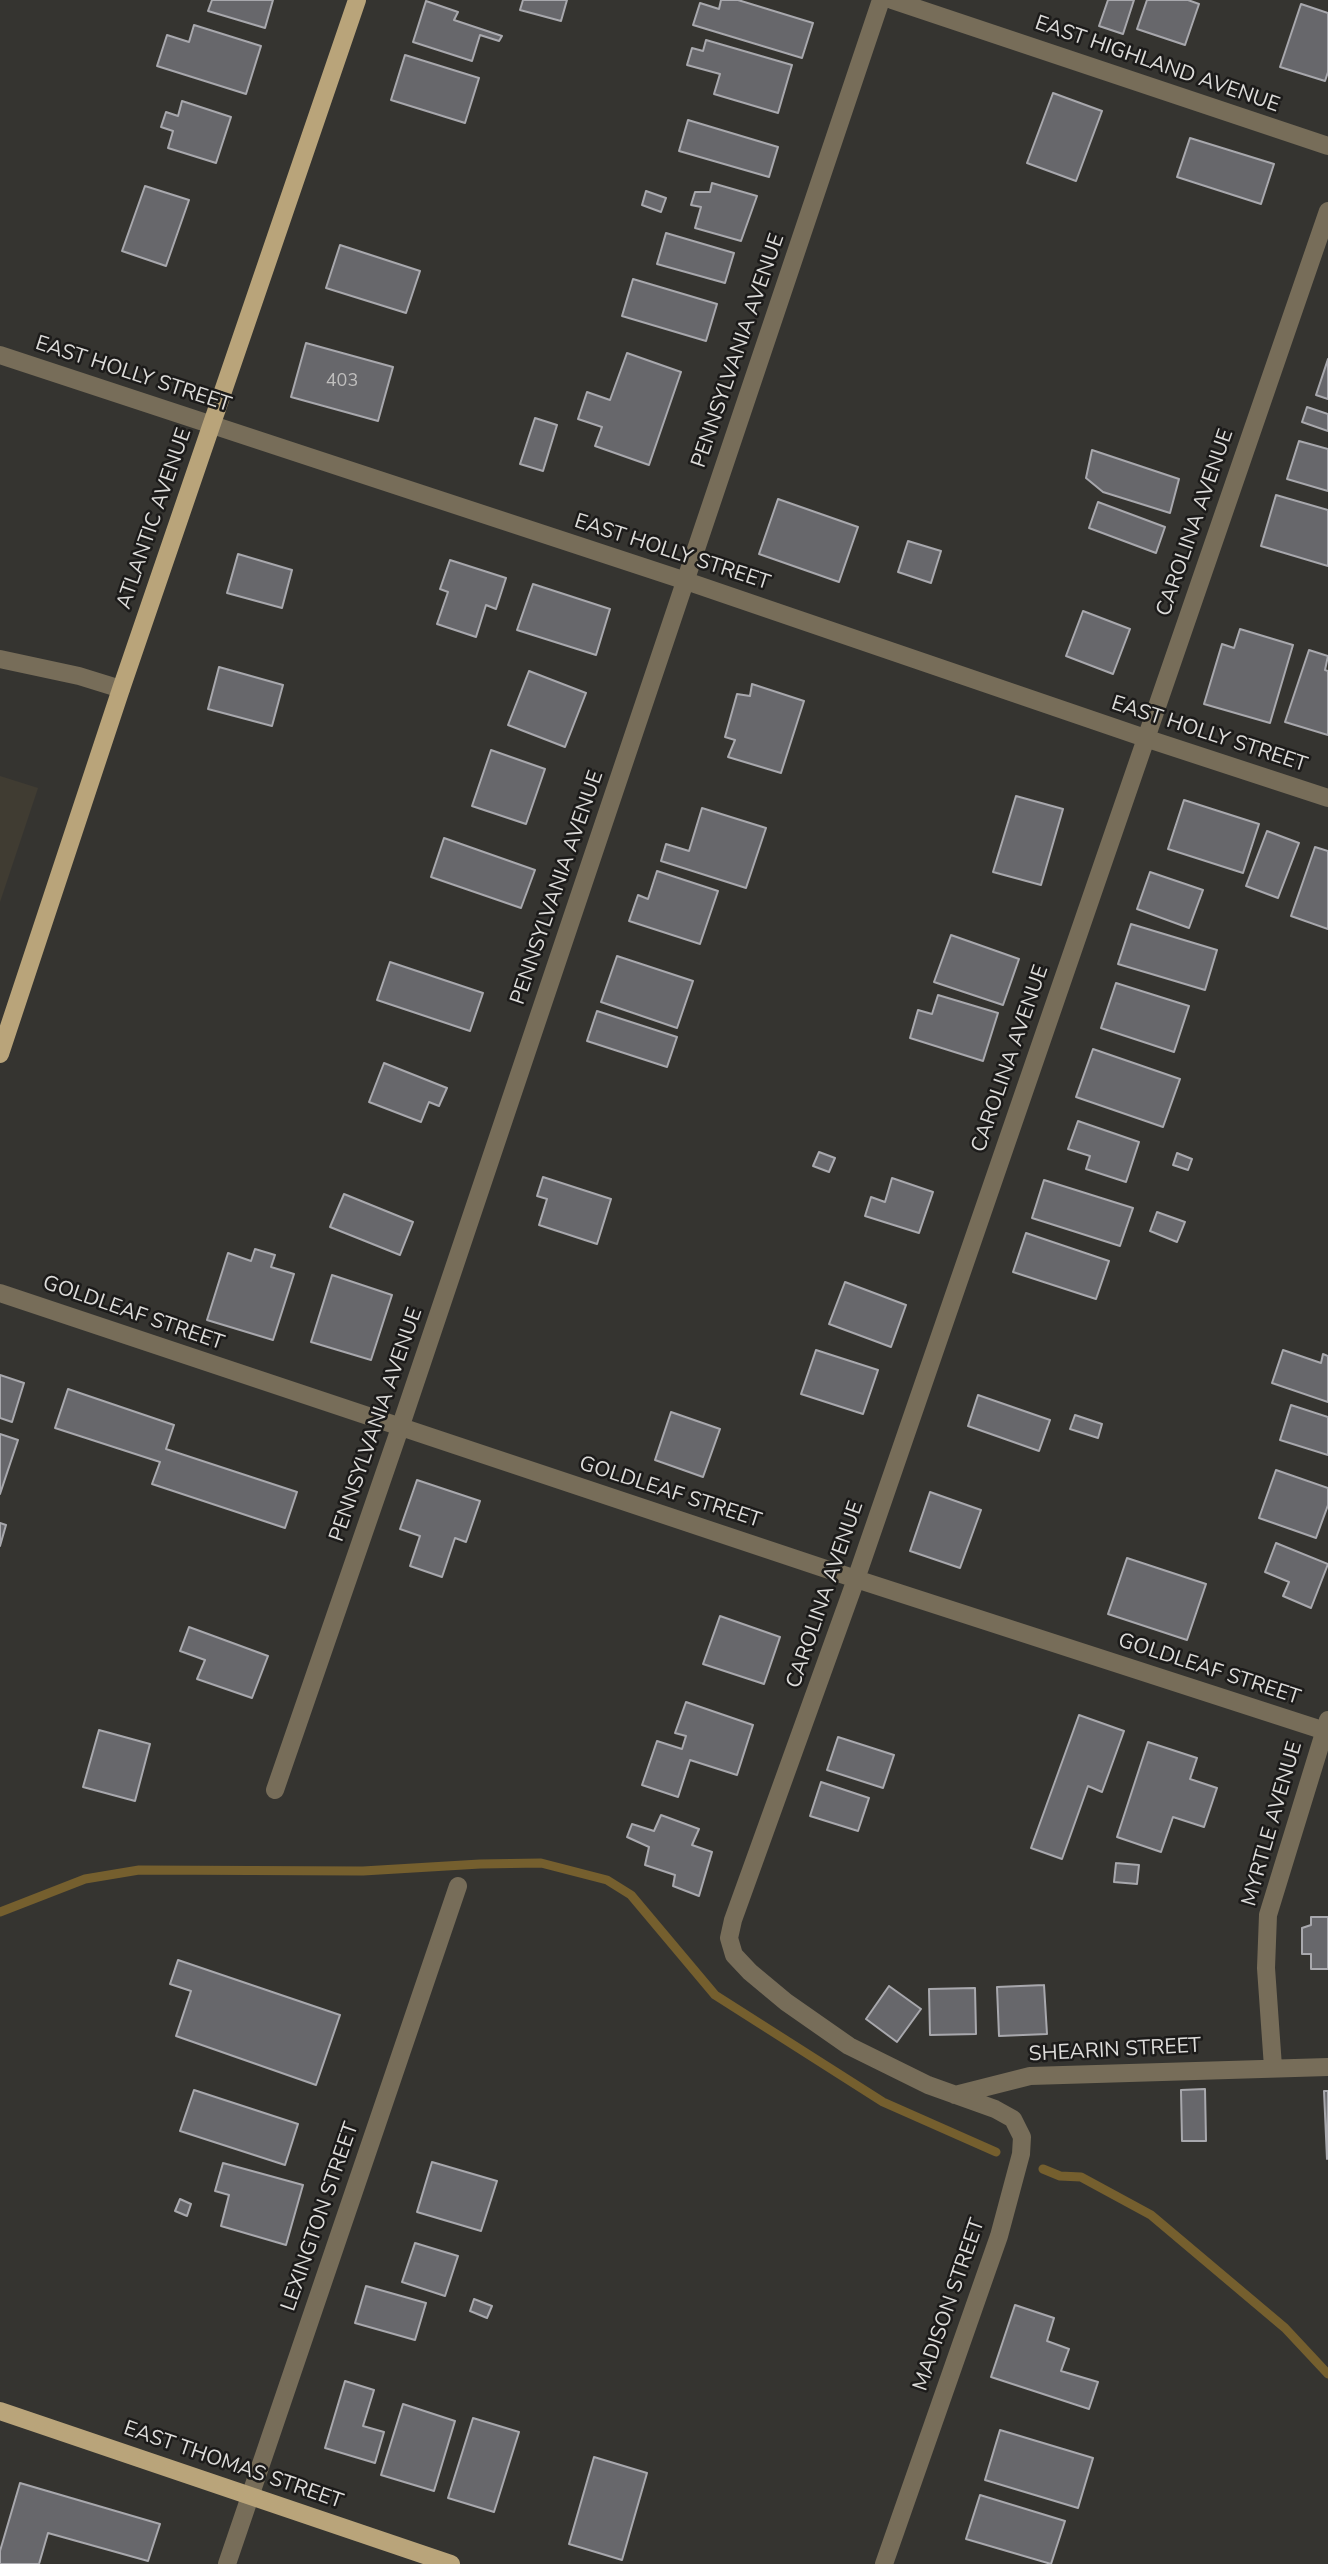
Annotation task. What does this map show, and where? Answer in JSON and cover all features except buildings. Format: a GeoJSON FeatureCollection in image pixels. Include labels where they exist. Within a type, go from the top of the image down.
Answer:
{"type":"FeatureCollection","features":[{"type":"Feature","properties":{"kind":"main road","name":"ATLANTIC AVENUE"},"geometry":{"type":"LineString","coordinates":[[0,1054],[121,689],[357,0]]}},
{"type":"Feature","properties":{"kind":"main road","name":"EAST THOMAS STREET"},"geometry":{"type":"LineString","coordinates":[[0,2411],[451,2564]]}},
{"type":"Feature","properties":{"kind":"street","name":"PENNSYLVANIA AVENUE"},"geometry":{"type":"LineString","coordinates":[[275,1790],[400,1428],[881,0]]}},
{"type":"Feature","properties":{"kind":"street","name":"EAST HIGHLAND AVENUE"},"geometry":{"type":"LineString","coordinates":[[892,0],[1328,146]]}},
{"type":"Feature","properties":{"kind":"street","name":"CAROLINA AVENUE"},"geometry":{"type":"LineString","coordinates":[[955,2095],[928,2085],[849,2046],[786,2002],[750,1972],[734,1955],[729,1938],[733,1920],[856,1579],[1328,211]]}},
{"type":"Feature","properties":{"kind":"street","name":"EAST HOLLY STREET"},"geometry":{"type":"LineString","coordinates":[[0,355],[686,581],[1328,798]]}},
{"type":"Feature","properties":{"kind":"street"},"geometry":{"type":"LineString","coordinates":[[0,659],[79,676],[121,689]]}},
{"type":"Feature","properties":{"kind":"street","name":"GOLDLEAF STREET"},"geometry":{"type":"LineString","coordinates":[[0,1293],[856,1579],[1327,1727]]}},
{"type":"Feature","properties":{"kind":"street","name":"MYRTLE AVENUE"},"geometry":{"type":"LineString","coordinates":[[1273,2067],[1266,1968],[1268,1915],[1327,1727]]}},
{"type":"Feature","properties":{"kind":"street","name":"LEXINGTON STREET"},"geometry":{"type":"LineString","coordinates":[[228,2564],[458,1886]]}},
{"type":"Feature","properties":{"kind":"street","name":"SHEARIN STREET"},"geometry":{"type":"LineString","coordinates":[[955,2095],[1030,2076],[1328,2067]]}},
{"type":"Feature","properties":{"kind":"street","name":"MADISON STREET"},"geometry":{"type":"LineString","coordinates":[[884,2564],[999,2236],[1021,2154],[1022,2137],[1013,2119],[995,2109],[955,2095]]}},
{"type":"Feature","properties":{"kind":"shaded area"},"geometry":{"type":"Polygon","coordinates":[[[0,776],[38,788],[0,902],[0,776]]]}},
{"type":"Feature","properties":{"kind":"waterway"},"geometry":{"type":"LineString","coordinates":[[0,1912],[85,1879],[139,1870],[363,1871],[541,1863],[607,1880],[631,1895],[715,1995],[883,2102],[996,2152]]}},
{"type":"Feature","properties":{"kind":"waterway"},"geometry":{"type":"LineString","coordinates":[[1043,2169],[1060,2176],[1081,2177],[1151,2215],[1285,2328],[1328,2374]]}}]}
